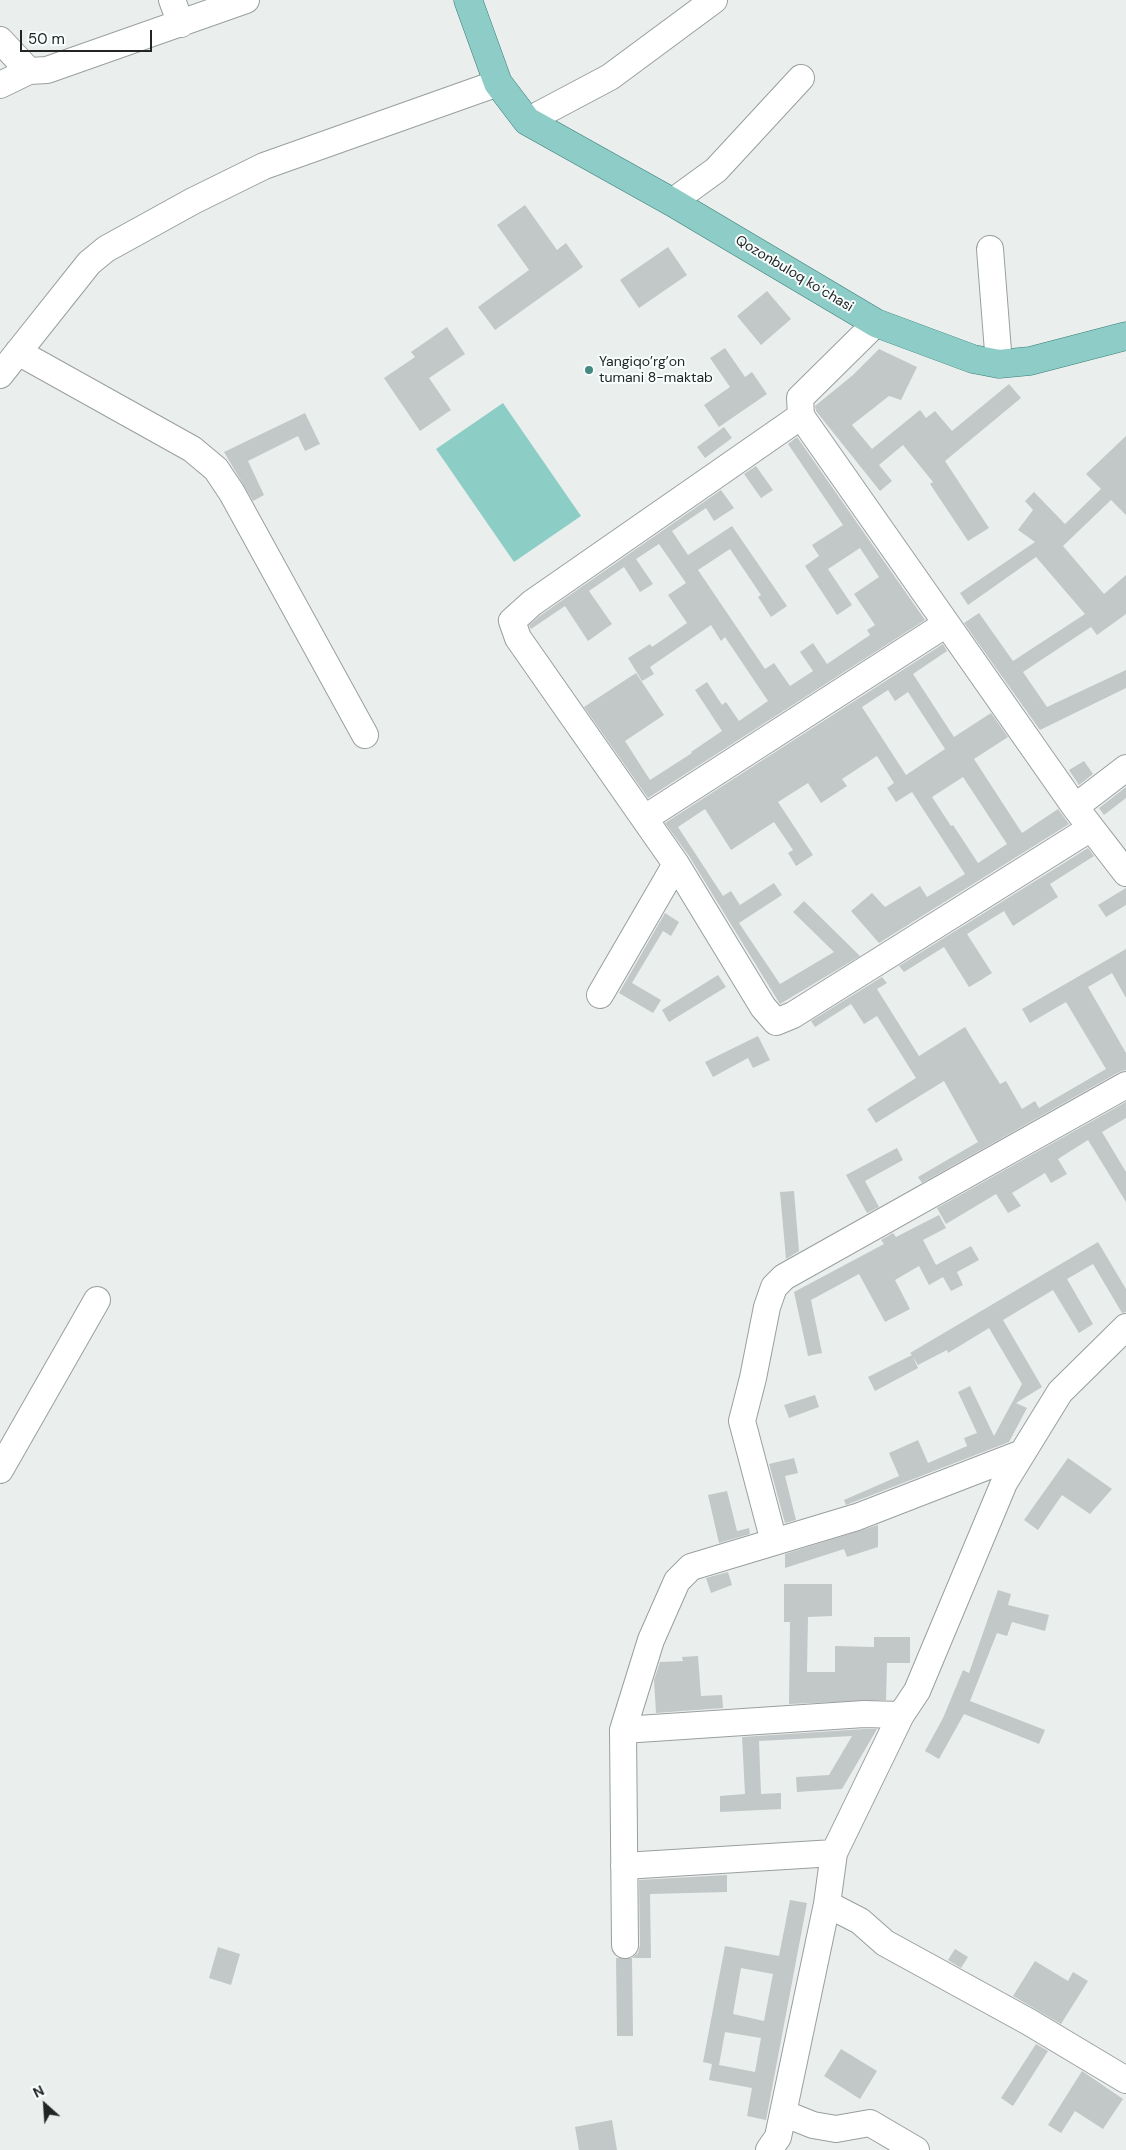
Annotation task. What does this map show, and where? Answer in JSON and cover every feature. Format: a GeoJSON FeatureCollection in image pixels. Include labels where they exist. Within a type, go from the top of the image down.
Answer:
{"type":"FeatureCollection","features":[{"type":"Feature","properties":{"kind":"main road","name":"Qozonbuloq koʻchasi"},"geometry":{"type":"LineString","coordinates":[[468,0],[498,83],[527,122],[672,202],[876,323],[973,359],[999,364],[1030,362],[1126,336]]}},
{"type":"Feature","properties":{"kind":"street"},"geometry":{"type":"LineString","coordinates":[[0,85],[29,71],[47,70],[176,12],[246,0]]}},
{"type":"Feature","properties":{"kind":"street"},"geometry":{"type":"LineString","coordinates":[[527,122],[610,77],[714,0]]}},
{"type":"Feature","properties":{"kind":"street"},"geometry":{"type":"LineString","coordinates":[[0,40],[29,71]]}},
{"type":"Feature","properties":{"kind":"street"},"geometry":{"type":"LineString","coordinates":[[672,202],[716,170],[801,78]]}},
{"type":"Feature","properties":{"kind":"street"},"geometry":{"type":"LineString","coordinates":[[0,375],[89,263],[106,249],[193,201],[264,166],[498,83]]}},
{"type":"Feature","properties":{"kind":"street"},"geometry":{"type":"LineString","coordinates":[[990,249],[999,364]]}},
{"type":"Feature","properties":{"kind":"street"},"geometry":{"type":"LineString","coordinates":[[876,323],[800,398],[801,416],[1075,807],[1126,873]]}},
{"type":"Feature","properties":{"kind":"street"},"geometry":{"type":"LineString","coordinates":[[18,352],[192,449],[216,469],[232,493],[364,735]]}},
{"type":"Feature","properties":{"kind":"street"},"geometry":{"type":"LineString","coordinates":[[801,416],[532,603],[512,621],[518,638],[676,864],[763,1007],[776,1022],[794,1015],[1091,828]]}},
{"type":"Feature","properties":{"kind":"street"},"geometry":{"type":"LineString","coordinates":[[645,818],[946,624]]}},
{"type":"Feature","properties":{"kind":"street"},"geometry":{"type":"LineString","coordinates":[[1075,807],[1126,768]]}},
{"type":"Feature","properties":{"kind":"street"},"geometry":{"type":"LineString","coordinates":[[600,995],[676,864]]}},
{"type":"Feature","properties":{"kind":"street"},"geometry":{"type":"LineString","coordinates":[[774,1542],[742,1421],[753,1378],[767,1307],[774,1286],[784,1277],[1126,1086]]}},
{"type":"Feature","properties":{"kind":"street"},"geometry":{"type":"LineString","coordinates":[[0,1470],[97,1300]]}},
{"type":"Feature","properties":{"kind":"street"},"geometry":{"type":"LineString","coordinates":[[769,2150],[778,2137],[827,1904],[834,1854],[901,1715],[917,1691],[1004,1483],[1060,1392],[1126,1327]]}},
{"type":"Feature","properties":{"kind":"street"},"geometry":{"type":"LineString","coordinates":[[625,1945],[623,1730],[651,1640],[677,1581],[691,1567],[857,1517],[1022,1453]]}},
{"type":"Feature","properties":{"kind":"street"},"geometry":{"type":"LineString","coordinates":[[623,1730],[864,1714],[901,1715]]}},
{"type":"Feature","properties":{"kind":"street"},"geometry":{"type":"LineString","coordinates":[[624,1866],[834,1854]]}},
{"type":"Feature","properties":{"kind":"street"},"geometry":{"type":"LineString","coordinates":[[827,1904],[860,1921],[885,1943],[1029,2022],[1126,2080]]}},
{"type":"Feature","properties":{"kind":"street"},"geometry":{"type":"LineString","coordinates":[[783,2113],[813,2126],[836,2129],[870,2123],[916,2150]]}},
{"type":"Feature","properties":{"kind":"shaded area"},"geometry":{"type":"Polygon","coordinates":[[[503,403],[581,516],[514,562],[436,449],[503,403]]]}},
{"type":"Feature","properties":{"kind":"building"},"geometry":{"type":"Polygon","coordinates":[[[525,205],[557,250],[566,243],[583,267],[495,330],[478,307],[529,270],[497,225],[525,205]]]}},
{"type":"Feature","properties":{"kind":"building"},"geometry":{"type":"Polygon","coordinates":[[[668,247],[687,275],[639,308],[620,280],[668,247]]]}},
{"type":"Feature","properties":{"kind":"building"},"geometry":{"type":"Polygon","coordinates":[[[767,291],[791,319],[761,345],[737,316],[767,291]]]}},
{"type":"Feature","properties":{"kind":"building"},"geometry":{"type":"Polygon","coordinates":[[[447,327],[465,354],[429,378],[451,410],[420,431],[384,378],[415,357],[411,352],[447,327]]]}},
{"type":"Feature","properties":{"kind":"building"},"geometry":{"type":"Polygon","coordinates":[[[725,348],[745,377],[752,372],[767,394],[719,427],[704,405],[730,387],[710,358],[725,348]]]}},
{"type":"Feature","properties":{"kind":"building"},"geometry":{"type":"Polygon","coordinates":[[[879,349],[917,367],[901,400],[889,396],[852,425],[872,449],[920,410],[926,418],[935,411],[952,431],[1009,384],[1021,398],[945,461],[989,528],[968,541],[930,484],[933,482],[903,445],[879,465],[892,481],[880,491],[816,411],[815,406],[853,375],[879,349]]]}},
{"type":"Feature","properties":{"kind":"building"},"geometry":{"type":"Polygon","coordinates":[[[305,413],[320,444],[305,451],[298,436],[248,461],[264,495],[253,501],[224,452],[305,413]]]}},
{"type":"Feature","properties":{"kind":"building"},"geometry":{"type":"Polygon","coordinates":[[[724,427],[732,438],[705,458],[697,447],[724,427]]]}},
{"type":"Feature","properties":{"kind":"building"},"geometry":{"type":"Polygon","coordinates":[[[1126,436],[1126,515],[1111,500],[1063,546],[1104,594],[1126,575],[1126,614],[1097,635],[1091,627],[1023,672],[1047,707],[1126,670],[1126,688],[1040,730],[964,623],[979,613],[1013,661],[1085,614],[1036,557],[968,605],[960,593],[1035,542],[1018,530],[1033,510],[1025,501],[1034,492],[1065,524],[1101,489],[1086,474],[1126,436]]]}},
{"type":"Feature","properties":{"kind":"building"},"geometry":{"type":"Polygon","coordinates":[[[797,437],[925,620],[648,798],[584,707],[636,673],[664,715],[625,741],[650,780],[722,731],[695,690],[707,682],[722,705],[726,702],[739,721],[768,701],[725,637],[721,641],[711,625],[650,667],[654,674],[642,681],[628,658],[650,644],[652,647],[687,623],[668,595],[686,583],[659,544],[636,559],[653,584],[640,592],[624,567],[589,591],[612,624],[588,641],[565,606],[531,629],[529,625],[721,490],[734,508],[714,521],[706,508],[672,531],[688,555],[732,526],[787,606],[771,617],[758,597],[761,595],[730,549],[698,570],[765,669],[774,663],[790,686],[813,671],[800,652],[813,643],[827,664],[870,635],[867,630],[875,625],[854,594],[879,577],[860,548],[828,569],[852,605],[837,615],[805,566],[819,556],[812,545],[843,525],[788,444],[797,437]]]}},
{"type":"Feature","properties":{"kind":"building"},"geometry":{"type":"Polygon","coordinates":[[[756,466],[773,490],[761,498],[744,474],[756,466]]]}},
{"type":"Feature","properties":{"kind":"building"},"geometry":{"type":"Polygon","coordinates":[[[943,644],[947,651],[913,674],[954,737],[991,713],[1008,737],[974,759],[1022,833],[1058,809],[1069,824],[879,943],[851,911],[872,893],[885,907],[920,886],[927,897],[965,874],[912,792],[896,802],[887,788],[894,783],[877,756],[842,779],[847,786],[821,803],[808,783],[778,802],[813,855],[796,866],[788,853],[793,850],[774,822],[731,850],[705,809],[678,827],[723,896],[731,891],[740,905],[774,883],[782,895],[739,923],[780,984],[834,952],[793,912],[804,901],[860,956],[780,1004],[689,856],[665,823],[943,644]],[[888,690],[862,707],[906,775],[945,749],[908,692],[895,701],[888,690]],[[963,777],[932,797],[978,863],[1007,844],[963,777]]]}},
{"type":"Feature","properties":{"kind":"building"},"geometry":{"type":"Polygon","coordinates":[[[1084,761],[1093,774],[1079,785],[1069,770],[1084,761]]]}},
{"type":"Feature","properties":{"kind":"building"},"geometry":{"type":"Polygon","coordinates":[[[1126,787],[1126,798],[1104,815],[1099,808],[1126,787]]]}},
{"type":"Feature","properties":{"kind":"building"},"geometry":{"type":"Polygon","coordinates":[[[1088,848],[1094,856],[1050,884],[1058,897],[1013,926],[1004,911],[967,934],[992,973],[981,980],[969,987],[944,947],[904,972],[899,966],[1088,848]]]}},
{"type":"Feature","properties":{"kind":"building"},"geometry":{"type":"Polygon","coordinates":[[[1126,888],[1126,905],[1106,917],[1098,905],[1126,888]]]}},
{"type":"Feature","properties":{"kind":"building"},"geometry":{"type":"Polygon","coordinates":[[[665,913],[679,922],[671,936],[663,931],[632,983],[661,1000],[653,1013],[619,993],[665,913]]]}},
{"type":"Feature","properties":{"kind":"building"},"geometry":{"type":"Polygon","coordinates":[[[1126,949],[1126,998],[1112,973],[1088,987],[1126,1053],[1126,1070],[1119,1072],[922,1183],[918,1177],[978,1142],[944,1081],[876,1123],[867,1109],[916,1078],[877,1016],[864,1024],[851,1004],[815,1027],[811,1021],[882,977],[887,983],[877,989],[919,1056],[965,1027],[1000,1084],[1006,1081],[1022,1109],[1035,1101],[1039,1108],[1106,1069],[1066,1002],[1030,1023],[1022,1009],[1126,949]]]}},
{"type":"Feature","properties":{"kind":"building"},"geometry":{"type":"Polygon","coordinates":[[[718,975],[726,987],[669,1022],[662,1010],[718,975]]]}},
{"type":"Feature","properties":{"kind":"building"},"geometry":{"type":"Polygon","coordinates":[[[758,1036],[770,1060],[753,1068],[748,1058],[713,1077],[705,1062],[758,1036]]]}},
{"type":"Feature","properties":{"kind":"building"},"geometry":{"type":"Polygon","coordinates":[[[1126,1102],[1126,1118],[1102,1132],[1126,1172],[1126,1202],[1088,1140],[1058,1159],[1067,1174],[1051,1183],[1045,1173],[1012,1193],[1021,1206],[1008,1213],[996,1194],[946,1224],[937,1208],[1126,1102]]]}},
{"type":"Feature","properties":{"kind":"building"},"geometry":{"type":"Polygon","coordinates":[[[897,1148],[903,1160],[865,1181],[879,1207],[867,1213],[846,1175],[897,1148]]]}},
{"type":"Feature","properties":{"kind":"building"},"geometry":{"type":"Polygon","coordinates":[[[794,1191],[799,1251],[786,1259],[780,1192],[794,1191]]]}},
{"type":"Feature","properties":{"kind":"building"},"geometry":{"type":"Polygon","coordinates":[[[939,1215],[946,1228],[923,1240],[936,1265],[971,1246],[979,1260],[957,1272],[963,1285],[951,1291],[943,1277],[929,1285],[919,1266],[895,1280],[910,1309],[885,1322],[859,1274],[811,1300],[822,1353],[808,1356],[794,1292],[884,1244],[881,1240],[893,1233],[896,1237],[939,1215]]]}},
{"type":"Feature","properties":{"kind":"building"},"geometry":{"type":"Polygon","coordinates":[[[1098,1242],[1126,1289],[1126,1312],[1122,1313],[1093,1264],[1067,1279],[1093,1324],[1079,1333],[1053,1290],[1003,1320],[1042,1387],[1016,1403],[1027,1408],[1009,1442],[846,1505],[844,1500],[899,1476],[889,1453],[918,1440],[928,1463],[967,1446],[964,1438],[977,1433],[958,1392],[970,1386],[994,1436],[1022,1384],[989,1328],[948,1353],[947,1350],[918,1365],[913,1357],[918,1368],[875,1391],[868,1377],[912,1355],[910,1353],[1098,1242]]]}},
{"type":"Feature","properties":{"kind":"building"},"geometry":{"type":"Polygon","coordinates":[[[815,1395],[819,1407],[789,1418],[784,1405],[815,1395]]]}},
{"type":"Feature","properties":{"kind":"building"},"geometry":{"type":"Polygon","coordinates":[[[794,1458],[798,1473],[785,1476],[796,1520],[785,1523],[769,1464],[794,1458]]]}},
{"type":"Feature","properties":{"kind":"building"},"geometry":{"type":"Polygon","coordinates":[[[1068,1458],[1112,1489],[1090,1514],[1062,1495],[1038,1530],[1024,1520],[1068,1458]]]}},
{"type":"Feature","properties":{"kind":"building"},"geometry":{"type":"Polygon","coordinates":[[[727,1491],[737,1531],[749,1528],[750,1534],[719,1543],[708,1495],[727,1491]]]}},
{"type":"Feature","properties":{"kind":"building"},"geometry":{"type":"Polygon","coordinates":[[[878,1525],[878,1547],[847,1557],[844,1549],[785,1568],[785,1554],[878,1525]]]}},
{"type":"Feature","properties":{"kind":"building"},"geometry":{"type":"Polygon","coordinates":[[[728,1572],[732,1585],[711,1593],[706,1578],[728,1572]]]}},
{"type":"Feature","properties":{"kind":"building"},"geometry":{"type":"Polygon","coordinates":[[[784,1584],[832,1584],[832,1616],[808,1617],[807,1672],[835,1672],[835,1646],[874,1647],[874,1637],[910,1637],[910,1663],[887,1663],[886,1700],[789,1704],[790,1622],[784,1622],[784,1584]]]}},
{"type":"Feature","properties":{"kind":"building"},"geometry":{"type":"Polygon","coordinates":[[[998,1590],[1011,1594],[1008,1605],[1049,1615],[1045,1631],[1012,1622],[1007,1636],[997,1633],[970,1701],[1045,1730],[1039,1744],[964,1714],[939,1759],[925,1751],[943,1718],[963,1670],[969,1673],[998,1590]]]}},
{"type":"Feature","properties":{"kind":"building"},"geometry":{"type":"Polygon","coordinates":[[[698,1656],[701,1696],[722,1695],[723,1708],[656,1713],[654,1680],[660,1662],[683,1661],[682,1657],[698,1656]]]}},
{"type":"Feature","properties":{"kind":"building"},"geometry":{"type":"Polygon","coordinates":[[[877,1729],[842,1789],[797,1792],[796,1777],[829,1775],[852,1736],[759,1741],[761,1794],[781,1793],[781,1809],[720,1812],[720,1796],[745,1794],[742,1737],[877,1729]]]}},
{"type":"Feature","properties":{"kind":"building"},"geometry":{"type":"Polygon","coordinates":[[[727,1875],[727,1892],[650,1894],[651,1958],[632,1958],[638,1953],[640,1945],[639,1880],[727,1875]]]}},
{"type":"Feature","properties":{"kind":"building"},"geometry":{"type":"Polygon","coordinates":[[[790,1900],[807,1903],[766,2120],[747,2116],[752,2088],[709,2080],[712,2064],[703,2062],[725,1946],[779,1956],[790,1900]],[[741,1968],[733,2014],[764,2021],[773,1974],[741,1968]],[[725,2032],[719,2065],[755,2072],[761,2038],[725,2032]]]}},
{"type":"Feature","properties":{"kind":"building"},"geometry":{"type":"Polygon","coordinates":[[[218,1947],[240,1954],[231,1985],[209,1978],[218,1947]]]}},
{"type":"Feature","properties":{"kind":"building"},"geometry":{"type":"Polygon","coordinates":[[[955,1949],[968,1957],[961,1968],[948,1960],[955,1949]]]}},
{"type":"Feature","properties":{"kind":"building"},"geometry":{"type":"Polygon","coordinates":[[[616,1958],[632,1958],[633,2036],[617,2036],[616,1958]]]}},
{"type":"Feature","properties":{"kind":"building"},"geometry":{"type":"Polygon","coordinates":[[[1035,1961],[1068,1981],[1073,1972],[1088,1981],[1061,2024],[1013,1996],[1035,1961]]]}},
{"type":"Feature","properties":{"kind":"building"},"geometry":{"type":"Polygon","coordinates":[[[1036,2044],[1048,2051],[1013,2106],[1001,2098],[1036,2044]]]}},
{"type":"Feature","properties":{"kind":"building"},"geometry":{"type":"Polygon","coordinates":[[[841,2049],[877,2071],[860,2099],[824,2076],[841,2049]]]}},
{"type":"Feature","properties":{"kind":"building"},"geometry":{"type":"Polygon","coordinates":[[[1082,2071],[1123,2099],[1103,2129],[1075,2111],[1061,2133],[1048,2125],[1082,2071]]]}},
{"type":"Feature","properties":{"kind":"building"},"geometry":{"type":"Polygon","coordinates":[[[612,2120],[617,2150],[579,2150],[575,2127],[612,2120]]]}},
{"type":"Feature","properties":{"kind":"place","name":"Yangiqo’rg’on tumani 8-maktab"},"geometry":{"type":"Point","coordinates":[589,370]}}]}
